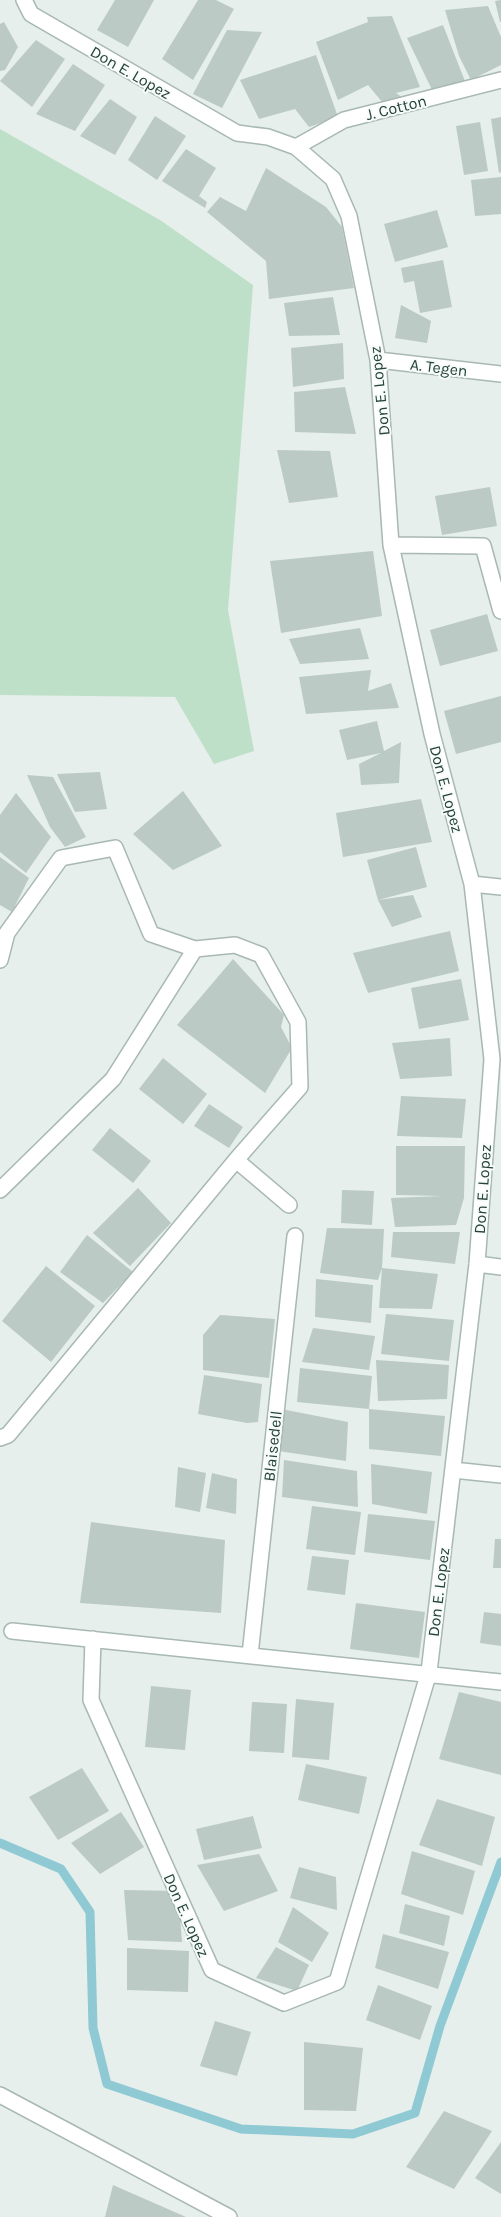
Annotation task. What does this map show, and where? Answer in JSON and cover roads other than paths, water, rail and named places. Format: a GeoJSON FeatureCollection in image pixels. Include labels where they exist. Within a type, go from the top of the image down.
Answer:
{"type":"FeatureCollection","features":[{"type":"Feature","properties":{"kind":"street","name":"Don E. Lopez"},"geometry":{"type":"LineString","coordinates":[[24,0],[31,14],[237,133],[268,137],[296,147],[333,179],[349,216],[378,360],[391,545],[432,734],[472,884],[497,1060],[477,1264],[429,1672],[337,1982],[284,2002],[212,1970],[91,1700],[92,1639]]}},
{"type":"Feature","properties":{"kind":"street","name":"J. Cotton"},"geometry":{"type":"LineString","coordinates":[[296,147],[344,120],[501,80]]}},
{"type":"Feature","properties":{"kind":"street","name":"A. Tegen"},"geometry":{"type":"LineString","coordinates":[[378,360],[501,374]]}},
{"type":"Feature","properties":{"kind":"street"},"geometry":{"type":"LineString","coordinates":[[391,545],[483,546],[501,611]]}},
{"type":"Feature","properties":{"kind":"street"},"geometry":{"type":"LineString","coordinates":[[0,960],[8,933],[61,858],[115,848],[151,934],[195,949],[235,944],[261,955],[298,1022],[300,1088],[236,1160],[8,1435],[0,1438]]}},
{"type":"Feature","properties":{"kind":"street"},"geometry":{"type":"LineString","coordinates":[[472,884],[501,888]]}},
{"type":"Feature","properties":{"kind":"street"},"geometry":{"type":"LineString","coordinates":[[0,1188],[113,1079],[195,949]]}},
{"type":"Feature","properties":{"kind":"street"},"geometry":{"type":"LineString","coordinates":[[236,1160],[289,1204]]}},
{"type":"Feature","properties":{"kind":"street","name":"Blaisedell"},"geometry":{"type":"LineString","coordinates":[[250,1655],[294,1236]]}},
{"type":"Feature","properties":{"kind":"street"},"geometry":{"type":"LineString","coordinates":[[477,1264],[501,1267]]}},
{"type":"Feature","properties":{"kind":"street"},"geometry":{"type":"LineString","coordinates":[[453,1470],[501,1476]]}},
{"type":"Feature","properties":{"kind":"street"},"geometry":{"type":"LineString","coordinates":[[12,1631],[429,1672],[501,1682]]}},
{"type":"Feature","properties":{"kind":"street"},"geometry":{"type":"LineString","coordinates":[[0,2095],[229,2217]]}},
{"type":"Feature","properties":{"kind":"waterway"},"geometry":{"type":"LineString","coordinates":[[0,1843],[61,1869],[90,1912],[93,2028],[107,2084],[241,2129],[353,2134],[415,2113],[440,2026],[501,1862]]}}]}
